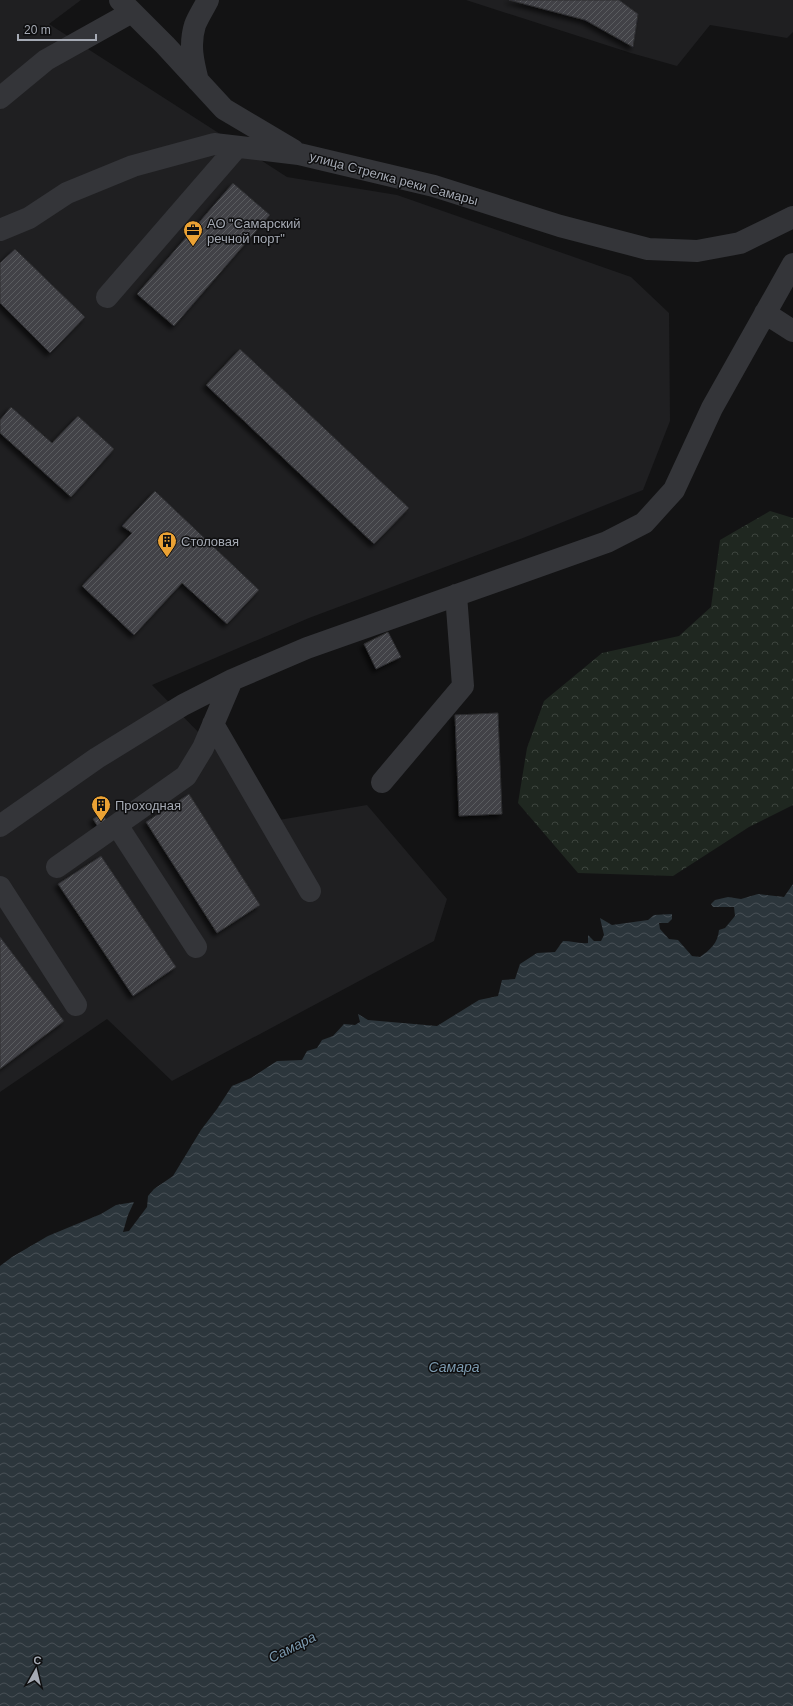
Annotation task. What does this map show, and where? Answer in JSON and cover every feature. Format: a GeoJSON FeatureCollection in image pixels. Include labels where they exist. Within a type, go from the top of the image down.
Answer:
{"type":"FeatureCollection","features":[{"type":"Feature","properties":{"kind":"street"},"geometry":{"type":"LineString","coordinates":[[198,81],[193,62],[191,42],[195,24],[208,0]]}},
{"type":"Feature","properties":{"kind":"street"},"geometry":{"type":"LineString","coordinates":[[0,98],[46,60],[126,6],[224,109],[299,154]]}},
{"type":"Feature","properties":{"kind":"street","name":"улица Стрелка реки Самары"},"geometry":{"type":"LineString","coordinates":[[0,230],[29,218],[67,193],[133,166],[214,144],[299,154],[434,186],[560,226],[648,249],[697,251],[740,243],[793,217]]}},
{"type":"Feature","properties":{"kind":"street"},"geometry":{"type":"LineString","coordinates":[[106,297],[237,147]]}},
{"type":"Feature","properties":{"kind":"street"},"geometry":{"type":"LineString","coordinates":[[0,826],[97,758],[183,705],[232,680],[307,648],[607,542],[644,523],[674,490],[712,408],[793,264]]}},
{"type":"Feature","properties":{"kind":"street"},"geometry":{"type":"LineString","coordinates":[[765,314],[793,331]]}},
{"type":"Feature","properties":{"kind":"street"},"geometry":{"type":"LineString","coordinates":[[382,782],[463,686],[456,595]]}},
{"type":"Feature","properties":{"kind":"street"},"geometry":{"type":"LineString","coordinates":[[57,867],[186,776],[203,748],[232,680]]}},
{"type":"Feature","properties":{"kind":"street"},"geometry":{"type":"LineString","coordinates":[[213,724],[310,891]]}},
{"type":"Feature","properties":{"kind":"street"},"geometry":{"type":"LineString","coordinates":[[117,824],[196,948]]}},
{"type":"Feature","properties":{"kind":"street"},"geometry":{"type":"LineString","coordinates":[[0,887],[76,1005]]}},
{"type":"Feature","properties":{"kind":"shaded area"},"geometry":{"type":"Polygon","coordinates":[[[0,0],[81,0],[49,24],[287,177],[397,195],[631,277],[669,313],[670,421],[643,490],[523,538],[309,618],[152,685],[214,748],[267,822],[367,805],[447,899],[434,941],[172,1081],[107,1019],[0,1092],[0,0]]]}},
{"type":"Feature","properties":{"kind":"shaded area"},"geometry":{"type":"Polygon","coordinates":[[[466,0],[793,0],[793,32],[787,38],[710,25],[677,66],[631,53],[466,0]]]}},
{"type":"Feature","properties":{"kind":"green space"},"geometry":{"type":"Polygon","coordinates":[[[770,511],[793,518],[793,805],[749,827],[673,876],[578,873],[518,803],[527,748],[544,701],[602,653],[679,636],[711,607],[720,540],[770,511]]]}},
{"type":"Feature","properties":{"kind":"water","name":"Самара"},"geometry":{"type":"Polygon","coordinates":[[[793,884],[793,1706],[0,1706],[0,1266],[12,1257],[48,1236],[101,1214],[116,1205],[134,1202],[123,1232],[129,1231],[147,1207],[148,1196],[154,1189],[173,1176],[201,1130],[232,1086],[251,1078],[277,1061],[302,1060],[307,1051],[317,1048],[322,1040],[333,1036],[344,1024],[355,1025],[360,1022],[358,1014],[368,1020],[437,1026],[479,1000],[498,996],[502,980],[515,979],[520,964],[537,953],[555,952],[563,941],[588,943],[588,935],[594,941],[601,941],[604,935],[600,918],[612,925],[648,920],[654,915],[672,914],[672,919],[668,923],[659,923],[660,929],[669,939],[678,940],[692,956],[700,957],[713,946],[717,939],[719,930],[725,928],[735,916],[734,907],[713,907],[711,904],[715,900],[728,897],[741,899],[758,894],[784,897],[793,884]]]}},
{"type":"Feature","properties":{"kind":"building"},"geometry":{"type":"Polygon","coordinates":[[[509,0],[619,0],[638,14],[633,47],[585,20],[509,0]]]}},
{"type":"Feature","properties":{"kind":"building"},"geometry":{"type":"Polygon","coordinates":[[[233,183],[270,215],[174,326],[137,294],[233,183]]]}},
{"type":"Feature","properties":{"kind":"building"},"geometry":{"type":"Polygon","coordinates":[[[15,249],[85,317],[50,353],[0,303],[0,263],[15,249]]]}},
{"type":"Feature","properties":{"kind":"building"},"geometry":{"type":"Polygon","coordinates":[[[240,349],[409,508],[374,544],[206,385],[240,349]]]}},
{"type":"Feature","properties":{"kind":"building"},"geometry":{"type":"Polygon","coordinates":[[[11,407],[52,443],[78,416],[114,449],[71,497],[0,433],[0,420],[11,407]]]}},
{"type":"Feature","properties":{"kind":"building","name":"Столовая"},"geometry":{"type":"Polygon","coordinates":[[[155,491],[259,590],[227,624],[182,583],[134,635],[82,586],[132,533],[122,526],[155,491]]]}},
{"type":"Feature","properties":{"kind":"building"},"geometry":{"type":"Polygon","coordinates":[[[388,632],[401,657],[376,669],[364,644],[388,632]]]}},
{"type":"Feature","properties":{"kind":"building"},"geometry":{"type":"Polygon","coordinates":[[[498,713],[502,814],[459,816],[455,715],[498,713]]]}},
{"type":"Feature","properties":{"kind":"building"},"geometry":{"type":"Polygon","coordinates":[[[189,794],[260,905],[217,933],[146,822],[189,794]]]}},
{"type":"Feature","properties":{"kind":"building","name":"Проходная"},"geometry":{"type":"Polygon","coordinates":[[[102,813],[109,824],[100,830],[93,819],[102,813]]]}},
{"type":"Feature","properties":{"kind":"building"},"geometry":{"type":"Polygon","coordinates":[[[101,856],[176,967],[133,996],[58,884],[101,856]]]}},
{"type":"Feature","properties":{"kind":"building"},"geometry":{"type":"Polygon","coordinates":[[[0,937],[64,1021],[0,1069],[0,937]]]}},
{"type":"Feature","properties":{"kind":"place","name":"АО \"Самарский речной порт\""},"geometry":{"type":"Point","coordinates":[193,247]}},
{"type":"Feature","properties":{"kind":"place","name":"Столовая"},"geometry":{"type":"Point","coordinates":[167,558]}},
{"type":"Feature","properties":{"kind":"place","name":"Проходная"},"geometry":{"type":"Point","coordinates":[101,822]}}]}
